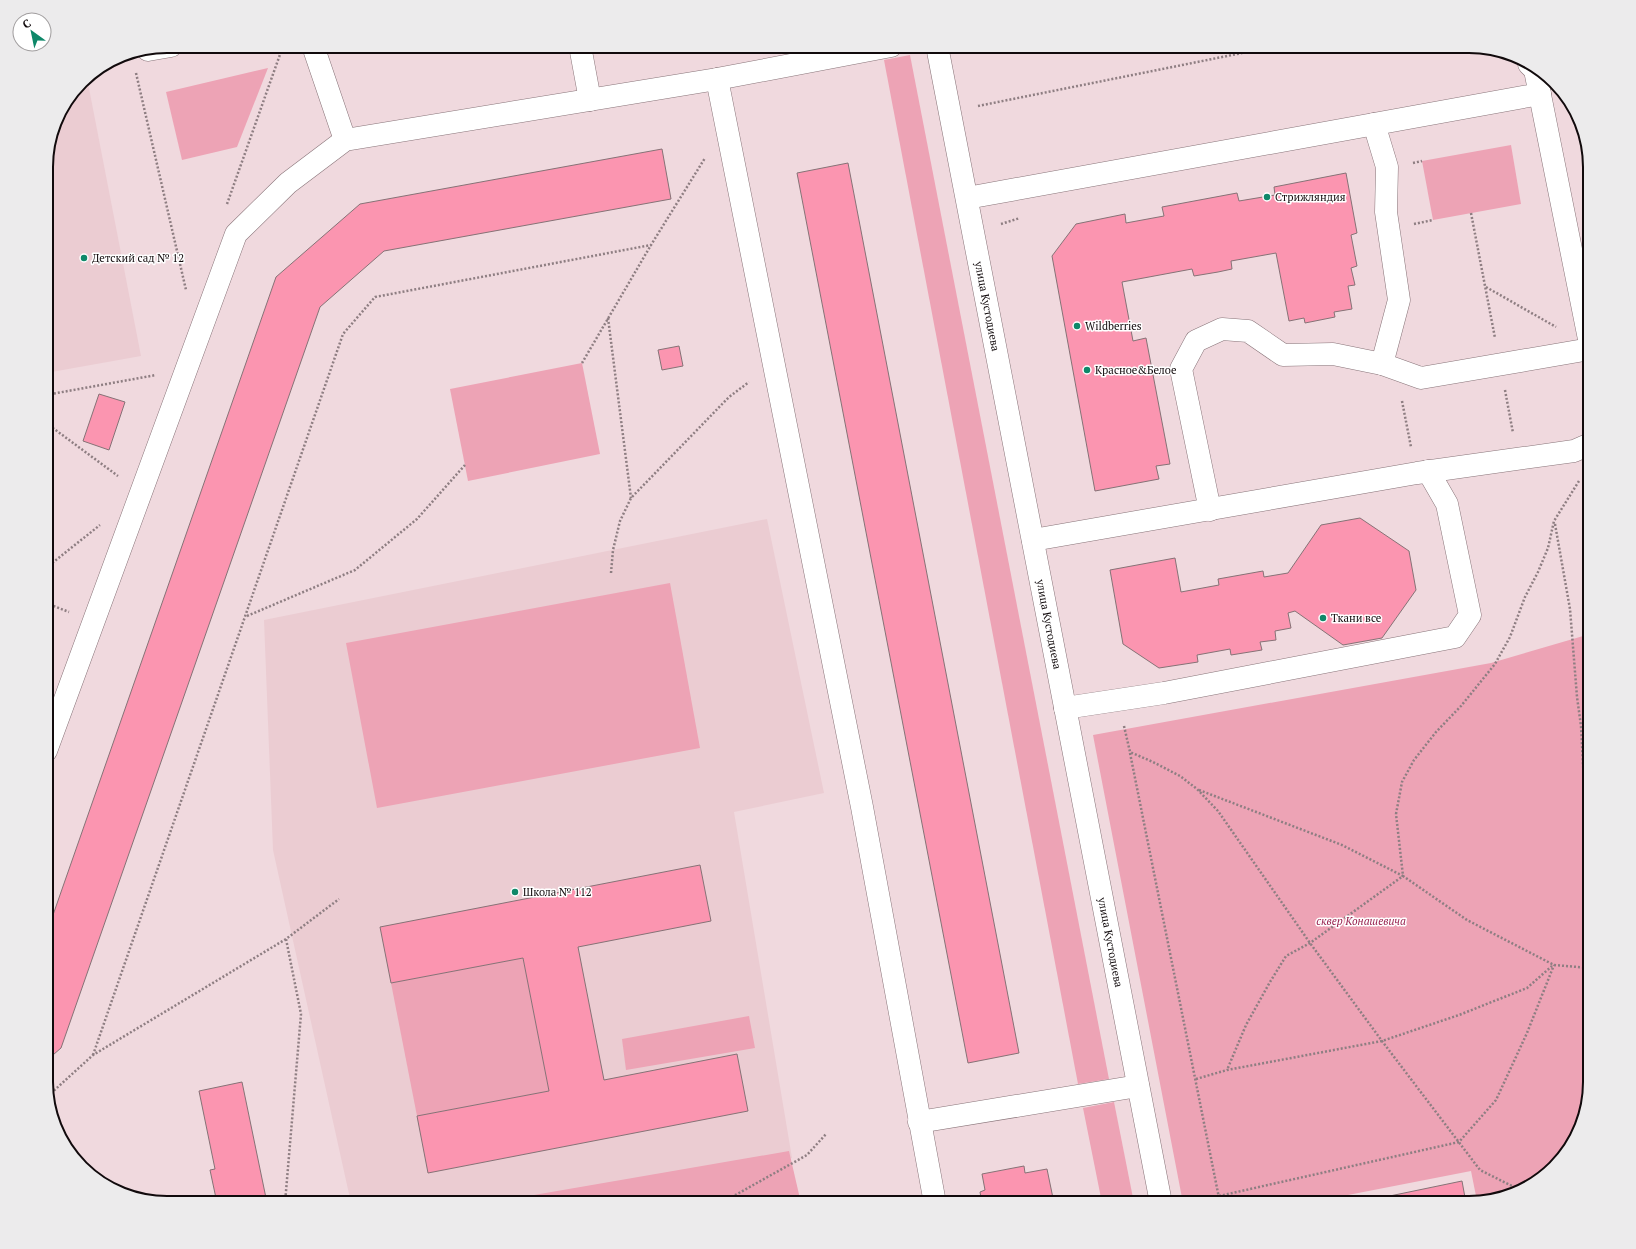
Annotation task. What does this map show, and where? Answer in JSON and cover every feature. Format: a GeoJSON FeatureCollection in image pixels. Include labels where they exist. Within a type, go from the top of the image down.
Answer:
{"type":"FeatureCollection","features":[{"type":"Feature","properties":{"kind":"street"},"geometry":{"type":"LineString","coordinates":[[315,53],[345,140]]}},
{"type":"Feature","properties":{"kind":"street"},"geometry":{"type":"LineString","coordinates":[[581,53],[590,100]]}},
{"type":"Feature","properties":{"kind":"street"},"geometry":{"type":"LineString","coordinates":[[53,732],[204,316],[236,234],[288,183],[345,140],[718,79],[854,53]]}},
{"type":"Feature","properties":{"kind":"street","name":"улица Кустодиева"},"geometry":{"type":"LineString","coordinates":[[938,53],[1160,1196]]}},
{"type":"Feature","properties":{"kind":"street"},"geometry":{"type":"LineString","coordinates":[[1536,75],[1583,309]]}},
{"type":"Feature","properties":{"kind":"street"},"geometry":{"type":"LineString","coordinates":[[718,79],[862,808],[933,1196]]}},
{"type":"Feature","properties":{"kind":"street"},"geometry":{"type":"LineString","coordinates":[[966,198],[1540,94]]}},
{"type":"Feature","properties":{"kind":"street"},"geometry":{"type":"LineString","coordinates":[[1374,124],[1387,167],[1386,212],[1399,300],[1389,366]]}},
{"type":"Feature","properties":{"kind":"street"},"geometry":{"type":"LineString","coordinates":[[1210,510],[1181,369],[1196,341],[1222,329],[1248,331],[1283,355],[1333,354],[1389,366],[1421,378],[1583,350]]}},
{"type":"Feature","properties":{"kind":"street"},"geometry":{"type":"LineString","coordinates":[[1032,540],[1422,472],[1574,451],[1583,447]]}},
{"type":"Feature","properties":{"kind":"street"},"geometry":{"type":"LineString","coordinates":[[1065,708],[1164,693],[1455,637],[1470,615],[1447,504],[1422,472]]}},
{"type":"Feature","properties":{"kind":"street"},"geometry":{"type":"LineString","coordinates":[[920,1122],[1138,1086]]}},
{"type":"Feature","properties":{"kind":"path"},"geometry":{"type":"LineString","coordinates":[[225,210],[281,53]]}},
{"type":"Feature","properties":{"kind":"path"},"geometry":{"type":"LineString","coordinates":[[978,106],[1242,53]]}},
{"type":"Feature","properties":{"kind":"path"},"geometry":{"type":"LineString","coordinates":[[135,69],[190,309],[204,316]]}},
{"type":"Feature","properties":{"kind":"path"},"geometry":{"type":"LineString","coordinates":[[582,363],[651,245],[727,123]]}},
{"type":"Feature","properties":{"kind":"path"},"geometry":{"type":"LineString","coordinates":[[93,1055],[343,334],[375,298],[651,245]]}},
{"type":"Feature","properties":{"kind":"path"},"geometry":{"type":"LineString","coordinates":[[1485,287],[1556,327]]}},
{"type":"Feature","properties":{"kind":"path"},"geometry":{"type":"LineString","coordinates":[[608,318],[632,498]]}},
{"type":"Feature","properties":{"kind":"path"},"geometry":{"type":"LineString","coordinates":[[611,572],[613,550],[620,520],[632,498],[729,397],[774,364]]}},
{"type":"Feature","properties":{"kind":"path"},"geometry":{"type":"LineString","coordinates":[[1389,366],[1422,472]]}},
{"type":"Feature","properties":{"kind":"path"},"geometry":{"type":"LineString","coordinates":[[53,395],[185,370]]}},
{"type":"Feature","properties":{"kind":"path"},"geometry":{"type":"LineString","coordinates":[[53,428],[140,493]]}},
{"type":"Feature","properties":{"kind":"path"},"geometry":{"type":"LineString","coordinates":[[246,616],[355,570],[417,519],[465,465]]}},
{"type":"Feature","properties":{"kind":"path"},"geometry":{"type":"LineString","coordinates":[[1403,876],[1396,814],[1402,782],[1414,760],[1436,732],[1461,706],[1495,664],[1510,637],[1525,597],[1548,548],[1554,521],[1579,481]]}},
{"type":"Feature","properties":{"kind":"path"},"geometry":{"type":"LineString","coordinates":[[53,562],[105,521]]}},
{"type":"Feature","properties":{"kind":"path"},"geometry":{"type":"LineString","coordinates":[[1554,521],[1570,609],[1583,763]]}},
{"type":"Feature","properties":{"kind":"path"},"geometry":{"type":"LineString","coordinates":[[1119,700],[1219,1196],[1459,1142],[1496,1100],[1527,1033],[1554,965]]}},
{"type":"Feature","properties":{"kind":"path"},"geometry":{"type":"LineString","coordinates":[[1130,752],[1154,762],[1180,776],[1197,789],[1218,811],[1310,943],[1480,1170],[1513,1187]]}},
{"type":"Feature","properties":{"kind":"path"},"geometry":{"type":"LineString","coordinates":[[1197,789],[1342,845],[1403,876],[1467,920],[1554,965],[1583,967]]}},
{"type":"Feature","properties":{"kind":"path"},"geometry":{"type":"LineString","coordinates":[[1227,1070],[1246,1025],[1286,956],[1310,943],[1403,876]]}},
{"type":"Feature","properties":{"kind":"path"},"geometry":{"type":"LineString","coordinates":[[53,1091],[93,1055],[286,939],[339,899]]}},
{"type":"Feature","properties":{"kind":"path"},"geometry":{"type":"LineString","coordinates":[[286,939],[301,1014],[286,1196]]}},
{"type":"Feature","properties":{"kind":"path"},"geometry":{"type":"LineString","coordinates":[[1196,1079],[1227,1070],[1382,1041],[1459,1015],[1527,988],[1554,965]]}},
{"type":"Feature","properties":{"kind":"path"},"geometry":{"type":"LineString","coordinates":[[734,1196],[807,1155],[826,1134]]}},
{"type":"Feature","properties":{"kind":"shaded area","name":"Детский сад № 12"},"geometry":{"type":"Polygon","coordinates":[[[88,84],[141,356],[53,372],[53,160],[57,138],[65,117],[72,104],[88,84]]]}},
{"type":"Feature","properties":{"kind":"shaded area","name":"Школа № 112"},"geometry":{"type":"Polygon","coordinates":[[[767,519],[824,793],[734,812],[792,1158],[593,1196],[349,1196],[273,850],[264,620],[767,519]]]}},
{"type":"Feature","properties":{"kind":"green space"},"geometry":{"type":"Polygon","coordinates":[[[910,55],[1109,1079],[1078,1084],[884,60],[910,55]]]}},
{"type":"Feature","properties":{"kind":"green space"},"geometry":{"type":"Polygon","coordinates":[[[268,68],[237,147],[182,160],[166,92],[268,68]]]}},
{"type":"Feature","properties":{"kind":"green space"},"geometry":{"type":"Polygon","coordinates":[[[1511,145],[1521,204],[1433,220],[1422,161],[1511,145]]]}},
{"type":"Feature","properties":{"kind":"green space"},"geometry":{"type":"Polygon","coordinates":[[[582,363],[600,454],[468,481],[450,389],[582,363]]]}},
{"type":"Feature","properties":{"kind":"green space"},"geometry":{"type":"Polygon","coordinates":[[[670,583],[700,748],[377,808],[346,643],[670,583]]]}},
{"type":"Feature","properties":{"kind":"green space","name":"сквер Конашевича"},"geometry":{"type":"Polygon","coordinates":[[[1583,636],[1583,1082],[1581,1104],[1568,1139],[1550,1163],[1532,1177],[1505,1190],[1491,1194],[1476,1196],[1471,1171],[1343,1196],[1182,1196],[1093,735],[1491,663],[1583,636]]]}},
{"type":"Feature","properties":{"kind":"green space"},"geometry":{"type":"Polygon","coordinates":[[[523,958],[549,1091],[417,1116],[391,983],[523,958]]]}},
{"type":"Feature","properties":{"kind":"green space"},"geometry":{"type":"Polygon","coordinates":[[[749,1016],[755,1048],[626,1070],[622,1039],[749,1016]]]}},
{"type":"Feature","properties":{"kind":"green space"},"geometry":{"type":"Polygon","coordinates":[[[1114,1102],[1133,1196],[1101,1196],[1083,1108],[1114,1102]]]}},
{"type":"Feature","properties":{"kind":"green space"},"geometry":{"type":"Polygon","coordinates":[[[789,1151],[799,1196],[529,1196],[789,1151]]]}},
{"type":"Feature","properties":{"kind":"building"},"geometry":{"type":"Polygon","coordinates":[[[662,149],[671,199],[384,251],[320,307],[61,1048],[53,1055],[53,915],[276,277],[360,204],[662,149]]]}},
{"type":"Feature","properties":{"kind":"building"},"geometry":{"type":"Polygon","coordinates":[[[848,163],[1019,1053],[968,1063],[797,173],[848,163]]]}},
{"type":"Feature","properties":{"kind":"building"},"geometry":{"type":"Polygon","coordinates":[[[1346,173],[1357,233],[1351,235],[1357,266],[1351,268],[1355,285],[1348,286],[1352,309],[1334,312],[1335,317],[1305,323],[1304,318],[1289,321],[1276,253],[1231,261],[1232,269],[1218,272],[1194,276],[1192,269],[1122,282],[1133,341],[1146,338],[1170,464],[1156,466],[1159,479],[1095,491],[1052,256],[1076,224],[1125,214],[1126,223],[1164,216],[1162,207],[1237,193],[1239,201],[1275,195],[1274,187],[1346,173]]]}},
{"type":"Feature","properties":{"kind":"building"},"geometry":{"type":"Polygon","coordinates":[[[679,346],[683,366],[662,370],[658,350],[679,346]]]}},
{"type":"Feature","properties":{"kind":"building"},"geometry":{"type":"Polygon","coordinates":[[[99,394],[125,402],[109,450],[83,441],[99,394]]]}},
{"type":"Feature","properties":{"kind":"building"},"geometry":{"type":"Polygon","coordinates":[[[1360,518],[1409,551],[1416,590],[1382,638],[1343,645],[1295,611],[1288,613],[1291,628],[1275,631],[1276,640],[1260,642],[1262,650],[1231,655],[1230,649],[1197,655],[1198,662],[1159,668],[1123,644],[1110,570],[1175,558],[1181,592],[1219,585],[1218,579],[1263,571],[1264,577],[1288,573],[1321,525],[1360,518]]]}},
{"type":"Feature","properties":{"kind":"building"},"geometry":{"type":"Polygon","coordinates":[[[700,865],[711,921],[578,947],[604,1080],[737,1054],[748,1111],[428,1173],[417,1116],[549,1091],[523,958],[391,983],[380,927],[700,865]]]}},
{"type":"Feature","properties":{"kind":"building"},"geometry":{"type":"Polygon","coordinates":[[[242,1082],[266,1196],[216,1196],[210,1170],[215,1169],[199,1091],[242,1082]]]}},
{"type":"Feature","properties":{"kind":"building"},"geometry":{"type":"Polygon","coordinates":[[[1024,1166],[1025,1173],[1047,1169],[1053,1196],[981,1196],[980,1192],[985,1190],[982,1174],[1024,1166]]]}},
{"type":"Feature","properties":{"kind":"building"},"geometry":{"type":"Polygon","coordinates":[[[1462,1181],[1465,1196],[1390,1196],[1462,1181]]]}},
{"type":"Feature","properties":{"kind":"place","name":"Стрижляндия"},"geometry":{"type":"Point","coordinates":[1267,197]}},
{"type":"Feature","properties":{"kind":"place","name":"Детский сад № 12"},"geometry":{"type":"Point","coordinates":[84,258]}},
{"type":"Feature","properties":{"kind":"place","name":"Wildberries"},"geometry":{"type":"Point","coordinates":[1077,326]}},
{"type":"Feature","properties":{"kind":"place","name":"Красное&Белое"},"geometry":{"type":"Point","coordinates":[1087,370]}},
{"type":"Feature","properties":{"kind":"place","name":"Ткани все"},"geometry":{"type":"Point","coordinates":[1323,618]}},
{"type":"Feature","properties":{"kind":"place","name":"Школа № 112"},"geometry":{"type":"Point","coordinates":[515,892]}}]}
